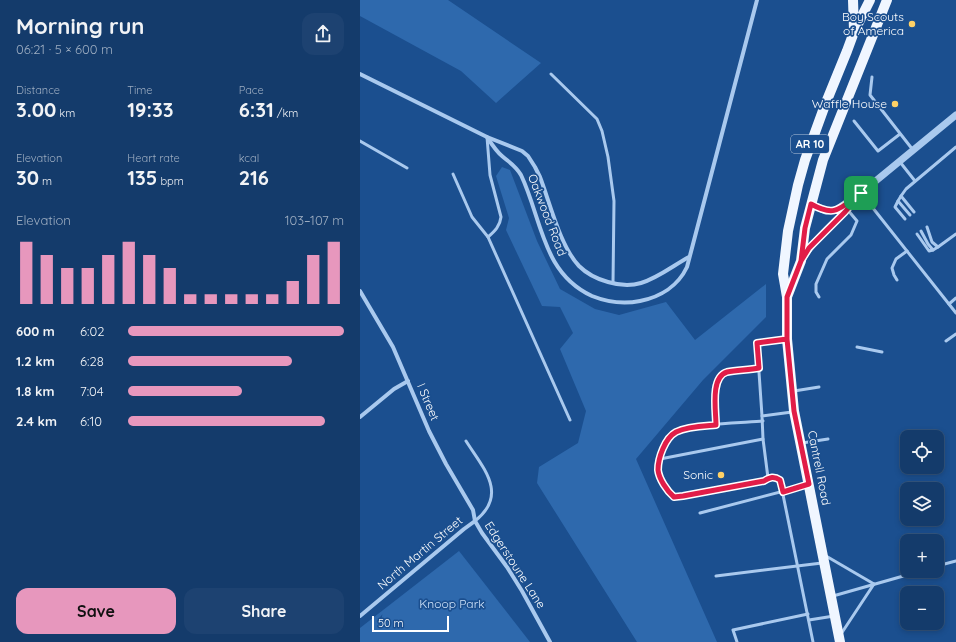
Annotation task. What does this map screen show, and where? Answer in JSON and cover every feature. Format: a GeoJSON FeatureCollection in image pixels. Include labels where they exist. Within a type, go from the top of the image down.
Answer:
{"type":"FeatureCollection","features":[{"type":"Feature","properties":{"kind":"main road"},"geometry":{"type":"LineString","coordinates":[[853,0],[854,32]]}},
{"type":"Feature","properties":{"kind":"main road","name":"Cantrell Road"},"geometry":{"type":"LineString","coordinates":[[839,639],[794,411],[787,339],[787,297],[783,274],[798,185],[811,142],[824,105],[854,32],[870,0]]}},
{"type":"Feature","properties":{"kind":"main road","name":"Cantrell Road"},"geometry":{"type":"LineString","coordinates":[[787,297],[801,261],[805,228],[826,154],[887,0]]}},
{"type":"Feature","properties":{"kind":"street","name":"Oakwood Road"},"geometry":{"type":"LineString","coordinates":[[487,137],[501,155],[509,160],[521,174],[551,257],[564,275],[574,285],[584,292],[608,301],[628,303],[647,299],[669,289],[678,281],[684,272],[690,257],[757,0]]}},
{"type":"Feature","properties":{"kind":"street","name":"Oakwood Road"},"geometry":{"type":"LineString","coordinates":[[360,74],[487,137],[515,148],[528,156],[536,166],[565,243],[579,266],[592,276],[622,285],[643,282],[690,257]]}},
{"type":"Feature","properties":{"kind":"street"},"geometry":{"type":"LineString","coordinates":[[811,204],[826,211],[836,210],[861,193],[956,115]]}},
{"type":"Feature","properties":{"kind":"street"},"geometry":{"type":"LineString","coordinates":[[801,261],[809,248],[861,193]]}},
{"type":"Feature","properties":{"kind":"street","name":"I Street"},"geometry":{"type":"LineString","coordinates":[[360,291],[393,347],[414,397],[446,464],[473,510],[475,521]]}},
{"type":"Feature","properties":{"kind":"street"},"geometry":{"type":"LineString","coordinates":[[360,417],[394,389],[408,381]]}},
{"type":"Feature","properties":{"kind":"street","name":"North Martin Street"},"geometry":{"type":"LineString","coordinates":[[360,616],[475,521]]}},
{"type":"Feature","properties":{"kind":"street","name":"Edgerstoune Lane"},"geometry":{"type":"LineString","coordinates":[[475,521],[522,591],[550,642]]}},
{"type":"Feature","properties":{"kind":"lane"},"geometry":{"type":"LineString","coordinates":[[551,74],[597,119],[602,130],[608,157],[614,201],[613,283]]}},
{"type":"Feature","properties":{"kind":"lane"},"geometry":{"type":"LineString","coordinates":[[872,77],[870,94],[914,150]]}},
{"type":"Feature","properties":{"kind":"lane"},"geometry":{"type":"LineString","coordinates":[[854,121],[878,151],[900,134]]}},
{"type":"Feature","properties":{"kind":"lane"},"geometry":{"type":"LineString","coordinates":[[487,137],[490,175],[501,217],[498,228],[488,237]]}},
{"type":"Feature","properties":{"kind":"lane"},"geometry":{"type":"LineString","coordinates":[[360,141],[407,168]]}},
{"type":"Feature","properties":{"kind":"lane"},"geometry":{"type":"LineString","coordinates":[[905,219],[895,207],[901,196],[915,181],[956,147]]}},
{"type":"Feature","properties":{"kind":"lane"},"geometry":{"type":"LineString","coordinates":[[900,161],[915,181]]}},
{"type":"Feature","properties":{"kind":"lane"},"geometry":{"type":"LineString","coordinates":[[453,174],[472,217],[488,237],[570,420]]}},
{"type":"Feature","properties":{"kind":"lane"},"geometry":{"type":"LineString","coordinates":[[861,193],[956,312]]}},
{"type":"Feature","properties":{"kind":"lane"},"geometry":{"type":"LineString","coordinates":[[901,196],[914,212]]}},
{"type":"Feature","properties":{"kind":"lane"},"geometry":{"type":"LineString","coordinates":[[898,201],[910,215]]}},
{"type":"Feature","properties":{"kind":"lane"},"geometry":{"type":"LineString","coordinates":[[819,297],[816,292],[816,284],[827,259],[851,235],[857,221],[847,209]]}},
{"type":"Feature","properties":{"kind":"lane"},"geometry":{"type":"LineString","coordinates":[[927,227],[932,242],[938,247]]}},
{"type":"Feature","properties":{"kind":"lane"},"geometry":{"type":"LineString","coordinates":[[921,231],[933,250]]}},
{"type":"Feature","properties":{"kind":"lane"},"geometry":{"type":"LineString","coordinates":[[917,234],[929,251],[938,247],[956,234]]}},
{"type":"Feature","properties":{"kind":"lane"},"geometry":{"type":"LineString","coordinates":[[897,280],[892,268],[896,259],[907,251]]}},
{"type":"Feature","properties":{"kind":"lane"},"geometry":{"type":"LineString","coordinates":[[949,304],[956,298]]}},
{"type":"Feature","properties":{"kind":"lane"},"geometry":{"type":"LineString","coordinates":[[946,341],[956,334]]}},
{"type":"Feature","properties":{"kind":"lane"},"geometry":{"type":"LineString","coordinates":[[768,478],[763,439],[757,343],[787,339]]}},
{"type":"Feature","properties":{"kind":"lane"},"geometry":{"type":"LineString","coordinates":[[857,347],[882,352]]}},
{"type":"Feature","properties":{"kind":"lane"},"geometry":{"type":"LineString","coordinates":[[716,425],[716,383],[720,377],[728,372],[759,368]]}},
{"type":"Feature","properties":{"kind":"lane"},"geometry":{"type":"LineString","coordinates":[[792,391],[819,387]]}},
{"type":"Feature","properties":{"kind":"lane"},"geometry":{"type":"LineString","coordinates":[[762,416],[794,411]]}},
{"type":"Feature","properties":{"kind":"lane"},"geometry":{"type":"LineString","coordinates":[[763,421],[684,429],[676,432],[670,436],[665,444],[658,470],[667,490],[674,497],[764,481],[768,478],[774,477],[780,480],[813,642]]}},
{"type":"Feature","properties":{"kind":"lane"},"geometry":{"type":"LineString","coordinates":[[660,459],[763,439]]}},
{"type":"Feature","properties":{"kind":"lane"},"geometry":{"type":"LineString","coordinates":[[801,443],[828,439]]}},
{"type":"Feature","properties":{"kind":"lane"},"geometry":{"type":"LineString","coordinates":[[466,441],[489,477],[492,489],[488,509],[475,521]]}},
{"type":"Feature","properties":{"kind":"lane"},"geometry":{"type":"LineString","coordinates":[[700,513],[809,484]]}},
{"type":"Feature","properties":{"kind":"lane"},"geometry":{"type":"LineString","coordinates":[[716,576],[797,566],[823,559],[874,584]]}},
{"type":"Feature","properties":{"kind":"lane"},"geometry":{"type":"LineString","coordinates":[[944,564],[956,561]]}},
{"type":"Feature","properties":{"kind":"lane"},"geometry":{"type":"LineString","coordinates":[[831,597],[900,577]]}},
{"type":"Feature","properties":{"kind":"lane"},"geometry":{"type":"LineString","coordinates":[[839,639],[874,584]]}},
{"type":"Feature","properties":{"kind":"lane"},"geometry":{"type":"LineString","coordinates":[[737,642],[733,630],[808,614]]}},
{"type":"Feature","properties":{"kind":"lane"},"geometry":{"type":"LineString","coordinates":[[809,620],[835,616]]}},
{"type":"Feature","properties":{"kind":"green space"},"geometry":{"type":"Polygon","coordinates":[[[360,0],[448,0],[541,63],[496,103],[461,71],[360,16],[360,0]]]}},
{"type":"Feature","properties":{"kind":"green space"},"geometry":{"type":"Polygon","coordinates":[[[502,167],[510,170],[537,241],[560,289],[595,309],[619,315],[666,302],[695,340],[766,284],[766,317],[703,380],[636,459],[717,642],[637,642],[537,483],[539,467],[578,443],[586,411],[560,349],[573,333],[560,307],[542,306],[506,230],[509,218],[496,176],[502,167]]]}},
{"type":"Feature","properties":{"kind":"green space","name":"Knoop Park"},"geometry":{"type":"Polygon","coordinates":[[[459,551],[530,642],[360,642],[360,628],[459,551]]]}},
{"type":"Feature","properties":{"kind":"place","name":"Boy Scouts of America"},"geometry":{"type":"Point","coordinates":[912,24]}},
{"type":"Feature","properties":{"kind":"place","name":"Waffle House"},"geometry":{"type":"Point","coordinates":[895,104]}},
{"type":"Feature","properties":{"kind":"place","name":"Sonic"},"geometry":{"type":"Point","coordinates":[721,475]}},
{"type":"Feature","properties":{"kind":"route"},"geometry":{"type":"LineString","coordinates":[[861,193],[836,210],[826,211],[811,204],[805,228],[801,261],[787,297],[787,339],[757,343],[759,368],[728,372],[720,377],[716,383],[716,425],[684,429],[670,436],[665,444],[658,470],[667,490],[674,497],[764,481],[768,478],[774,477],[780,480],[783,492],[809,484],[794,411],[787,339],[787,297],[801,261],[809,248],[845,212],[861,193]]}}]}
